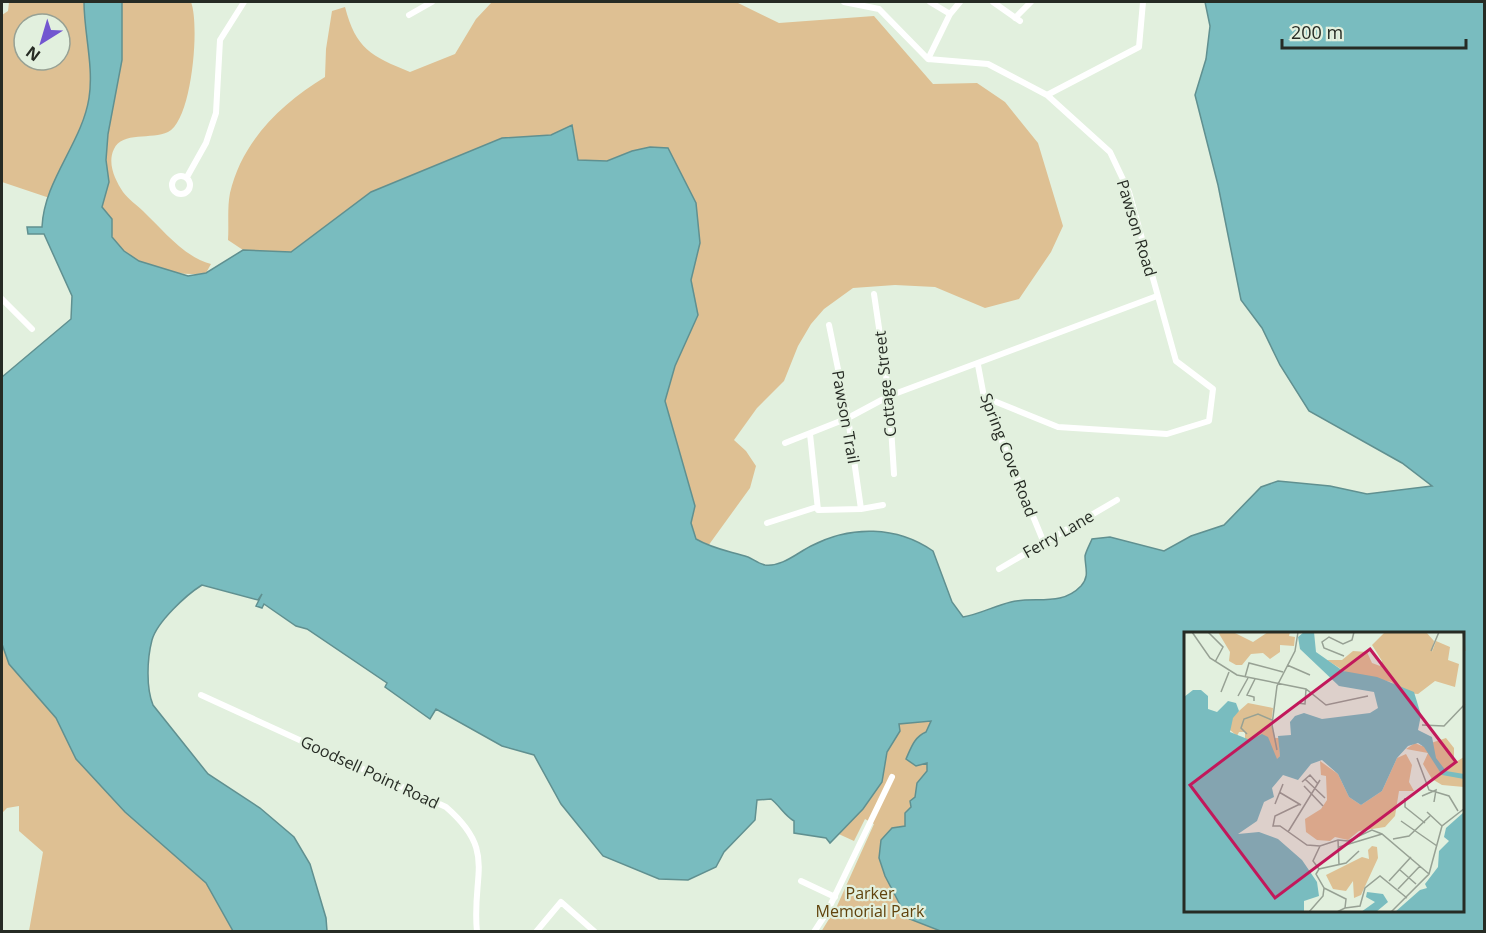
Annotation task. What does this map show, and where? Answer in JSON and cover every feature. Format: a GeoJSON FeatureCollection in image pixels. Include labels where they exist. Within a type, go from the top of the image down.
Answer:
{"type":"FeatureCollection","features":[{"type":"Feature","properties":{"kind":"street"},"geometry":{"type":"LineString","coordinates":[[187,177],[206,143],[216,112],[220,40],[244,2]]}},
{"type":"Feature","properties":{"kind":"street"},"geometry":{"type":"LineString","coordinates":[[409,15],[432,2]]}},
{"type":"Feature","properties":{"kind":"street"},"geometry":{"type":"LineString","coordinates":[[844,2],[879,9],[928,59],[950,14],[960,2]]}},
{"type":"Feature","properties":{"kind":"street"},"geometry":{"type":"LineString","coordinates":[[930,2],[950,14]]}},
{"type":"Feature","properties":{"kind":"street"},"geometry":{"type":"LineString","coordinates":[[993,2],[1017,20],[1031,2]]}},
{"type":"Feature","properties":{"kind":"street"},"geometry":{"type":"LineString","coordinates":[[1047,95],[1139,47],[1143,2]]}},
{"type":"Feature","properties":{"kind":"street","name":"Pawson Road"},"geometry":{"type":"LineString","coordinates":[[785,443],[848,418],[889,396],[978,365],[1157,296],[1129,192],[1110,152],[1047,95],[988,64],[928,59]]}},
{"type":"Feature","properties":{"kind":"street","name":"Cottage Street"},"geometry":{"type":"LineString","coordinates":[[874,294],[889,396],[894,474]]}},
{"type":"Feature","properties":{"kind":"street"},"geometry":{"type":"LineString","coordinates":[[984,397],[1058,427],[1167,434],[1204,424],[1209,421],[1213,389],[1176,361],[1157,296]]}},
{"type":"Feature","properties":{"kind":"street"},"geometry":{"type":"LineString","coordinates":[[2,299],[32,328]]}},
{"type":"Feature","properties":{"kind":"street","name":"Pawson Trail"},"geometry":{"type":"LineString","coordinates":[[829,325],[848,418],[861,509]]}},
{"type":"Feature","properties":{"kind":"street","name":"Spring Cove Road"},"geometry":{"type":"LineString","coordinates":[[978,365],[984,397],[1044,543]]}},
{"type":"Feature","properties":{"kind":"street"},"geometry":{"type":"LineString","coordinates":[[810,434],[818,510],[861,509],[883,505]]}},
{"type":"Feature","properties":{"kind":"street","name":"Ferry Lane"},"geometry":{"type":"LineString","coordinates":[[999,569],[1117,500]]}},
{"type":"Feature","properties":{"kind":"street"},"geometry":{"type":"LineString","coordinates":[[767,522],[817,507]]}},
{"type":"Feature","properties":{"kind":"street","name":"Goodsell Point Road"},"geometry":{"type":"LineString","coordinates":[[201,695],[446,807],[469,829],[478,847],[477,932]]}},
{"type":"Feature","properties":{"kind":"street"},"geometry":{"type":"LineString","coordinates":[[814,932],[835,897],[892,777]]}},
{"type":"Feature","properties":{"kind":"street"},"geometry":{"type":"LineString","coordinates":[[801,881],[835,897]]}},
{"type":"Feature","properties":{"kind":"street"},"geometry":{"type":"LineString","coordinates":[[536,932],[561,902],[595,932]]}},
{"type":"Feature","properties":{"kind":"green space"},"geometry":{"type":"Polygon","coordinates":[[[9,2],[191,2],[195,30],[192,72],[183,110],[176,124],[168,132],[130,138],[118,143],[111,160],[115,177],[125,195],[183,249],[211,264],[206,273],[168,272],[142,263],[120,248],[113,238],[112,219],[2,182],[2,15],[8,11],[9,2]]]}},
{"type":"Feature","properties":{"kind":"green space"},"geometry":{"type":"Polygon","coordinates":[[[492,2],[736,2],[779,23],[874,16],[933,84],[977,83],[1005,102],[1038,143],[1063,226],[1051,252],[1019,299],[985,308],[935,287],[895,285],[853,288],[824,309],[811,324],[798,346],[784,381],[757,408],[734,440],[746,451],[756,466],[750,488],[708,546],[696,539],[691,523],[695,506],[665,401],[675,366],[698,315],[691,280],[699,243],[696,203],[668,148],[632,151],[607,161],[577,160],[572,126],[551,135],[503,138],[371,192],[291,252],[243,250],[228,240],[230,193],[244,157],[254,141],[279,112],[293,99],[325,77],[326,49],[332,11],[345,7],[354,33],[367,49],[385,61],[410,72],[455,54],[476,19],[492,2]]]}},
{"type":"Feature","properties":{"kind":"green space"},"geometry":{"type":"Polygon","coordinates":[[[2,576],[20,676],[56,718],[78,761],[125,812],[206,883],[233,931],[29,931],[43,852],[19,831],[19,806],[7,808],[2,813],[2,576]]]}},
{"type":"Feature","properties":{"kind":"green space","name":"Parker Memorial Park"},"geometry":{"type":"Polygon","coordinates":[[[932,721],[929,761],[977,931],[821,932],[837,906],[874,824],[865,819],[854,841],[832,831],[882,760],[897,733],[899,724],[932,721]]]}},
{"type":"Feature","properties":{"kind":"water"},"geometry":{"type":"Polygon","coordinates":[[[84,2],[122,2],[122,60],[108,134],[106,160],[109,182],[102,207],[112,219],[112,237],[124,251],[139,261],[188,276],[206,273],[243,250],[291,252],[371,192],[502,138],[551,135],[572,125],[578,160],[607,161],[650,147],[668,148],[696,203],[700,243],[691,280],[698,315],[675,366],[665,401],[695,506],[691,523],[696,539],[715,548],[771,565],[783,562],[811,546],[842,534],[873,531],[904,537],[933,551],[952,602],[963,617],[1020,600],[1048,600],[1065,597],[1084,582],[1085,556],[1092,539],[1110,537],[1164,551],[1191,536],[1224,525],[1261,487],[1278,481],[1330,486],[1367,494],[1432,486],[1402,463],[1309,411],[1280,365],[1262,328],[1241,300],[1218,185],[1195,95],[1206,59],[1210,26],[1205,2],[1484,2],[1484,931],[943,932],[907,918],[885,876],[879,858],[881,840],[892,828],[905,826],[905,813],[911,807],[910,801],[915,797],[917,783],[927,771],[927,763],[916,766],[906,759],[913,743],[926,732],[931,721],[899,724],[900,731],[887,752],[882,782],[863,809],[830,843],[826,838],[794,833],[794,821],[771,799],[757,800],[755,820],[724,852],[716,867],[688,880],[659,879],[603,856],[561,804],[534,755],[502,746],[436,709],[430,719],[385,687],[387,683],[307,629],[296,626],[264,604],[262,608],[256,606],[262,594],[258,600],[202,585],[173,610],[160,625],[152,640],[148,673],[153,705],[208,774],[260,808],[294,837],[310,864],[326,918],[327,931],[233,931],[206,883],[125,812],[76,759],[56,718],[9,664],[2,644],[2,377],[71,319],[72,296],[44,234],[28,234],[27,227],[42,227],[49,193],[79,131],[89,98],[90,62],[84,2]]]}}]}
